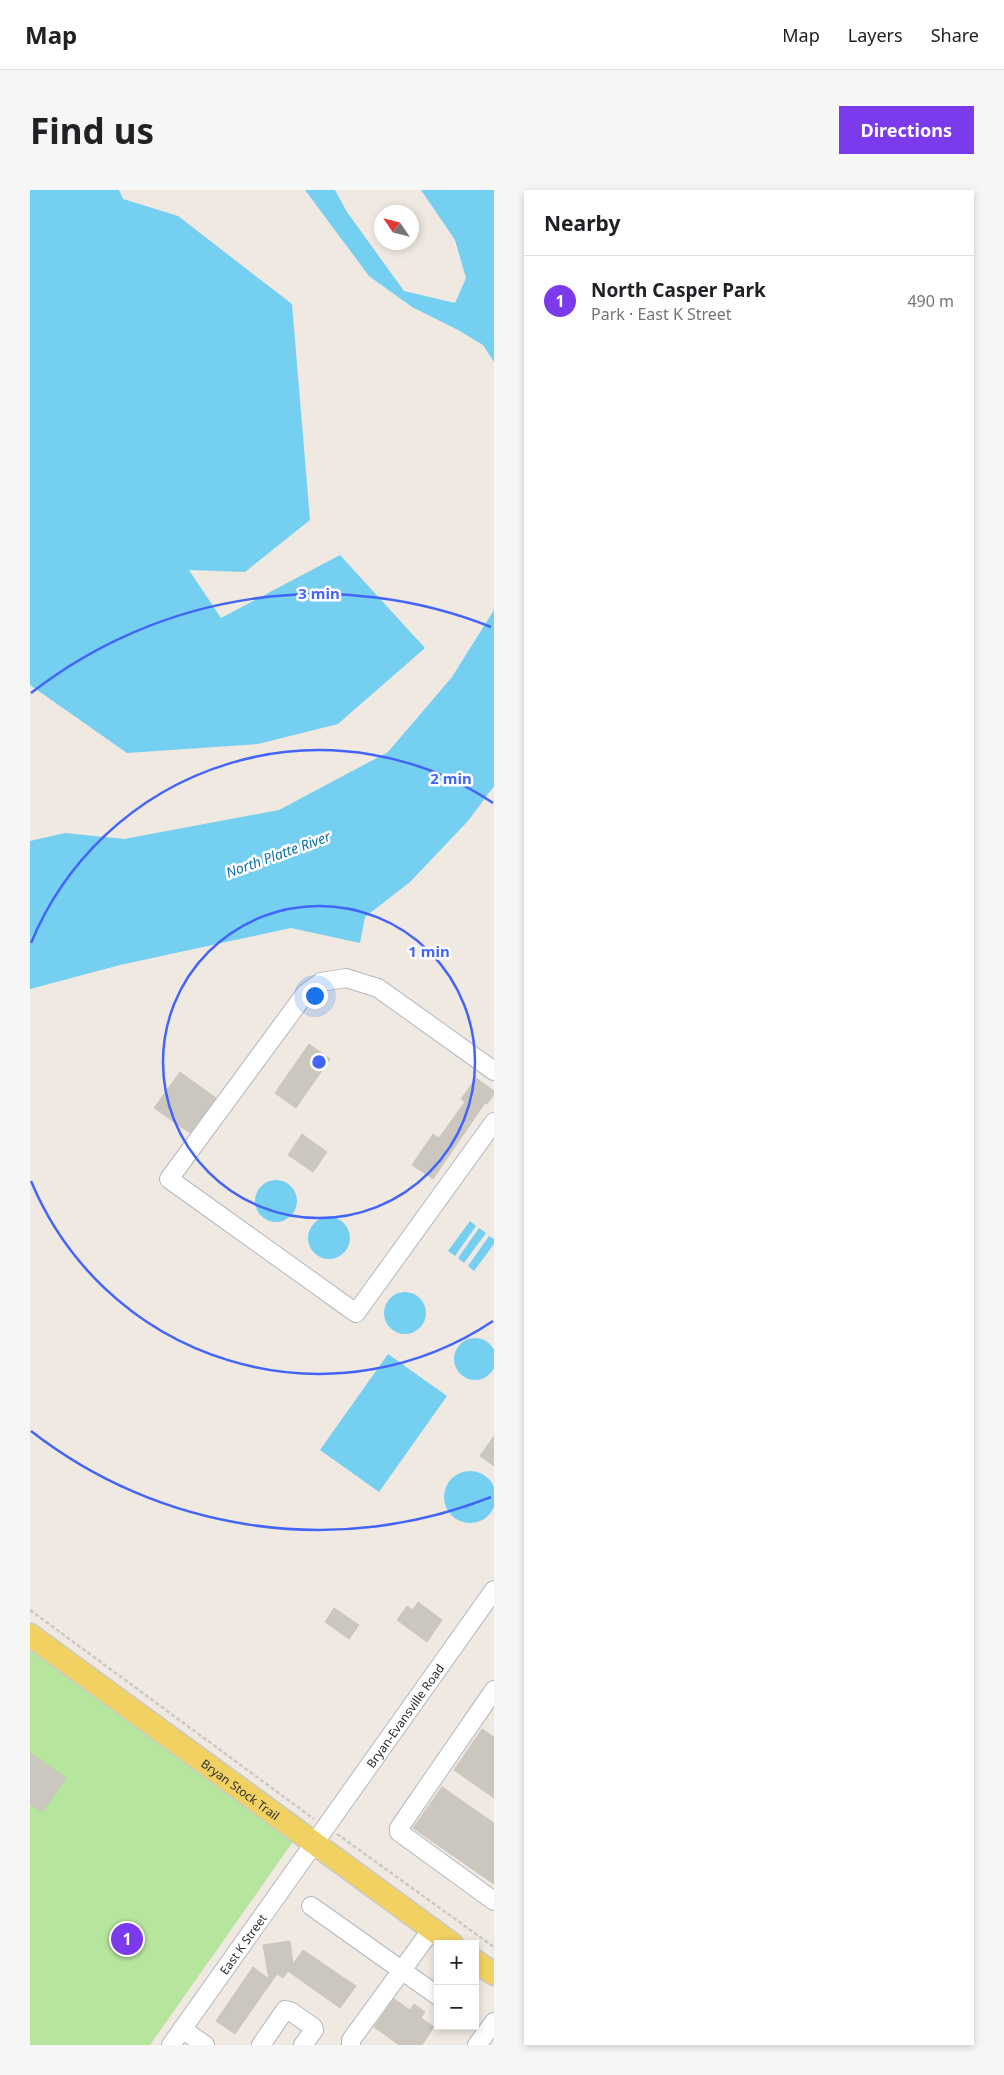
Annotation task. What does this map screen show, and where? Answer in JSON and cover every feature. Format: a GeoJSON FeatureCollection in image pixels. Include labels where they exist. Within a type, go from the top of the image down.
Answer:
{"type":"FeatureCollection","features":[{"type":"Feature","properties":{"kind":"main road","name":"Bryan Stock Trail"},"geometry":{"type":"LineString","coordinates":[[30,1635],[319,1834],[447,1940]]}},
{"type":"Feature","properties":{"kind":"main road"},"geometry":{"type":"LineString","coordinates":[[479,1963],[494,1974]]}},
{"type":"Feature","properties":{"kind":"street"},"geometry":{"type":"LineString","coordinates":[[494,1071],[378,988],[346,978],[321,982],[305,994],[169,1179],[356,1312],[494,1122]]}},
{"type":"Feature","properties":{"kind":"street","name":"Bryan-Evansville Road"},"geometry":{"type":"LineString","coordinates":[[319,1834],[494,1590]]}},
{"type":"Feature","properties":{"kind":"street"},"geometry":{"type":"LineString","coordinates":[[494,1690],[405,1819],[399,1828],[399,1832],[494,1901]]}},
{"type":"Feature","properties":{"kind":"street","name":"East K Street"},"geometry":{"type":"LineString","coordinates":[[171,2045],[319,1834]]}},
{"type":"Feature","properties":{"kind":"street"},"geometry":{"type":"LineString","coordinates":[[311,1906],[434,1993]]}},
{"type":"Feature","properties":{"kind":"street"},"geometry":{"type":"LineString","coordinates":[[351,2045],[351,2040],[432,1928]]}},
{"type":"Feature","properties":{"kind":"street"},"geometry":{"type":"LineString","coordinates":[[261,2045],[285,2010],[290,2011],[313,2027],[314,2030],[303,2045]]}},
{"type":"Feature","properties":{"kind":"street"},"geometry":{"type":"LineString","coordinates":[[182,2029],[205,2045]]}},
{"type":"Feature","properties":{"kind":"path"},"geometry":{"type":"LineString","coordinates":[[30,1610],[319,1834],[356,1847],[494,1947]]}},
{"type":"Feature","properties":{"kind":"green space"},"geometry":{"type":"Polygon","coordinates":[[[30,1644],[299,1833],[150,2045],[30,2045],[30,1644]]]}},
{"type":"Feature","properties":{"kind":"water"},"geometry":{"type":"Polygon","coordinates":[[[30,190],[119,190],[123,199],[178,216],[292,304],[310,520],[245,572],[189,570],[221,618],[340,555],[425,648],[338,724],[258,744],[127,753],[30,685],[30,190]]]}},
{"type":"Feature","properties":{"kind":"water"},"geometry":{"type":"Polygon","coordinates":[[[305,190],[335,190],[347,212],[404,291],[455,303],[466,278],[455,240],[421,190],[494,190],[494,362],[483,345],[412,307],[369,276],[305,190]]]}},
{"type":"Feature","properties":{"kind":"water","name":"North Platte River"},"geometry":{"type":"Polygon","coordinates":[[[494,610],[494,786],[468,821],[410,882],[365,917],[360,943],[291,928],[120,965],[30,989],[30,841],[65,833],[124,839],[279,810],[388,752],[452,677],[494,610]]]}},
{"type":"Feature","properties":{"kind":"water"},"geometry":{"type":"Polygon","coordinates":[[[280,1180],[288,1183],[294,1189],[297,1201],[294,1213],[288,1219],[272,1222],[264,1219],[258,1213],[255,1197],[258,1189],[264,1183],[280,1180]]]}},
{"type":"Feature","properties":{"kind":"water"},"geometry":{"type":"Polygon","coordinates":[[[333,1217],[341,1220],[347,1226],[350,1238],[347,1250],[341,1256],[325,1259],[317,1256],[311,1250],[308,1234],[311,1226],[317,1220],[333,1217]]]}},
{"type":"Feature","properties":{"kind":"water"},"geometry":{"type":"Polygon","coordinates":[[[470,1221],[476,1226],[455,1256],[448,1251],[470,1221]]]}},
{"type":"Feature","properties":{"kind":"water"},"geometry":{"type":"Polygon","coordinates":[[[479,1228],[486,1233],[464,1263],[458,1258],[479,1228]]]}},
{"type":"Feature","properties":{"kind":"water"},"geometry":{"type":"Polygon","coordinates":[[[489,1236],[494,1239],[494,1244],[474,1271],[468,1266],[489,1236]]]}},
{"type":"Feature","properties":{"kind":"water"},"geometry":{"type":"Polygon","coordinates":[[[409,1292],[417,1295],[423,1301],[426,1313],[423,1325],[417,1331],[401,1334],[393,1331],[387,1325],[384,1309],[387,1301],[393,1295],[409,1292]]]}},
{"type":"Feature","properties":{"kind":"water"},"geometry":{"type":"Polygon","coordinates":[[[479,1338],[487,1341],[493,1347],[496,1359],[493,1371],[487,1377],[471,1380],[463,1377],[457,1371],[454,1355],[457,1347],[463,1341],[479,1338]]]}},
{"type":"Feature","properties":{"kind":"water"},"geometry":{"type":"Polygon","coordinates":[[[388,1354],[447,1396],[379,1492],[320,1450],[388,1354]]]}},
{"type":"Feature","properties":{"kind":"water"},"geometry":{"type":"Polygon","coordinates":[[[470,1471],[480,1473],[488,1479],[494,1487],[496,1497],[494,1507],[488,1515],[480,1521],[470,1523],[460,1521],[452,1515],[446,1507],[444,1497],[446,1487],[452,1479],[460,1473],[470,1471]]]}},
{"type":"Feature","properties":{"kind":"building"},"geometry":{"type":"Polygon","coordinates":[[[309,1044],[330,1059],[296,1108],[275,1093],[309,1044]]]}},
{"type":"Feature","properties":{"kind":"building"},"geometry":{"type":"Polygon","coordinates":[[[180,1072],[216,1098],[190,1133],[154,1108],[180,1072]]]}},
{"type":"Feature","properties":{"kind":"building"},"geometry":{"type":"Polygon","coordinates":[[[476,1078],[494,1091],[494,1094],[487,1104],[485,1103],[433,1179],[412,1165],[433,1134],[439,1138],[465,1102],[461,1099],[476,1078]]]}},
{"type":"Feature","properties":{"kind":"building"},"geometry":{"type":"Polygon","coordinates":[[[302,1134],[327,1152],[313,1172],[288,1155],[302,1134]]]}},
{"type":"Feature","properties":{"kind":"building"},"geometry":{"type":"Polygon","coordinates":[[[494,1436],[494,1466],[480,1456],[494,1436]]]}},
{"type":"Feature","properties":{"kind":"building"},"geometry":{"type":"Polygon","coordinates":[[[418,1602],[442,1620],[427,1642],[397,1620],[407,1606],[413,1610],[418,1602]]]}},
{"type":"Feature","properties":{"kind":"building"},"geometry":{"type":"Polygon","coordinates":[[[334,1608],[359,1625],[349,1639],[325,1622],[334,1608]]]}},
{"type":"Feature","properties":{"kind":"building"},"geometry":{"type":"Polygon","coordinates":[[[482,1729],[494,1737],[494,1798],[454,1770],[482,1729]]]}},
{"type":"Feature","properties":{"kind":"building"},"geometry":{"type":"Polygon","coordinates":[[[30,1753],[66,1778],[42,1812],[30,1804],[30,1753]]]}},
{"type":"Feature","properties":{"kind":"building"},"geometry":{"type":"Polygon","coordinates":[[[442,1787],[494,1823],[494,1884],[413,1828],[442,1787]]]}},
{"type":"Feature","properties":{"kind":"building"},"geometry":{"type":"Polygon","coordinates":[[[290,1941],[293,1964],[303,1950],[356,1986],[340,2008],[288,1971],[283,1978],[277,1974],[235,2034],[216,2021],[253,1967],[269,1979],[263,1945],[290,1941]]]}},
{"type":"Feature","properties":{"kind":"building"},"geometry":{"type":"Polygon","coordinates":[[[394,1999],[410,2010],[414,2004],[425,2012],[421,2018],[434,2027],[422,2045],[399,2045],[374,2027],[394,1999]]]}},
{"type":"Feature","properties":{"kind":"place","name":"North Casper Park"},"geometry":{"type":"Point","coordinates":[127,1939]}}]}
